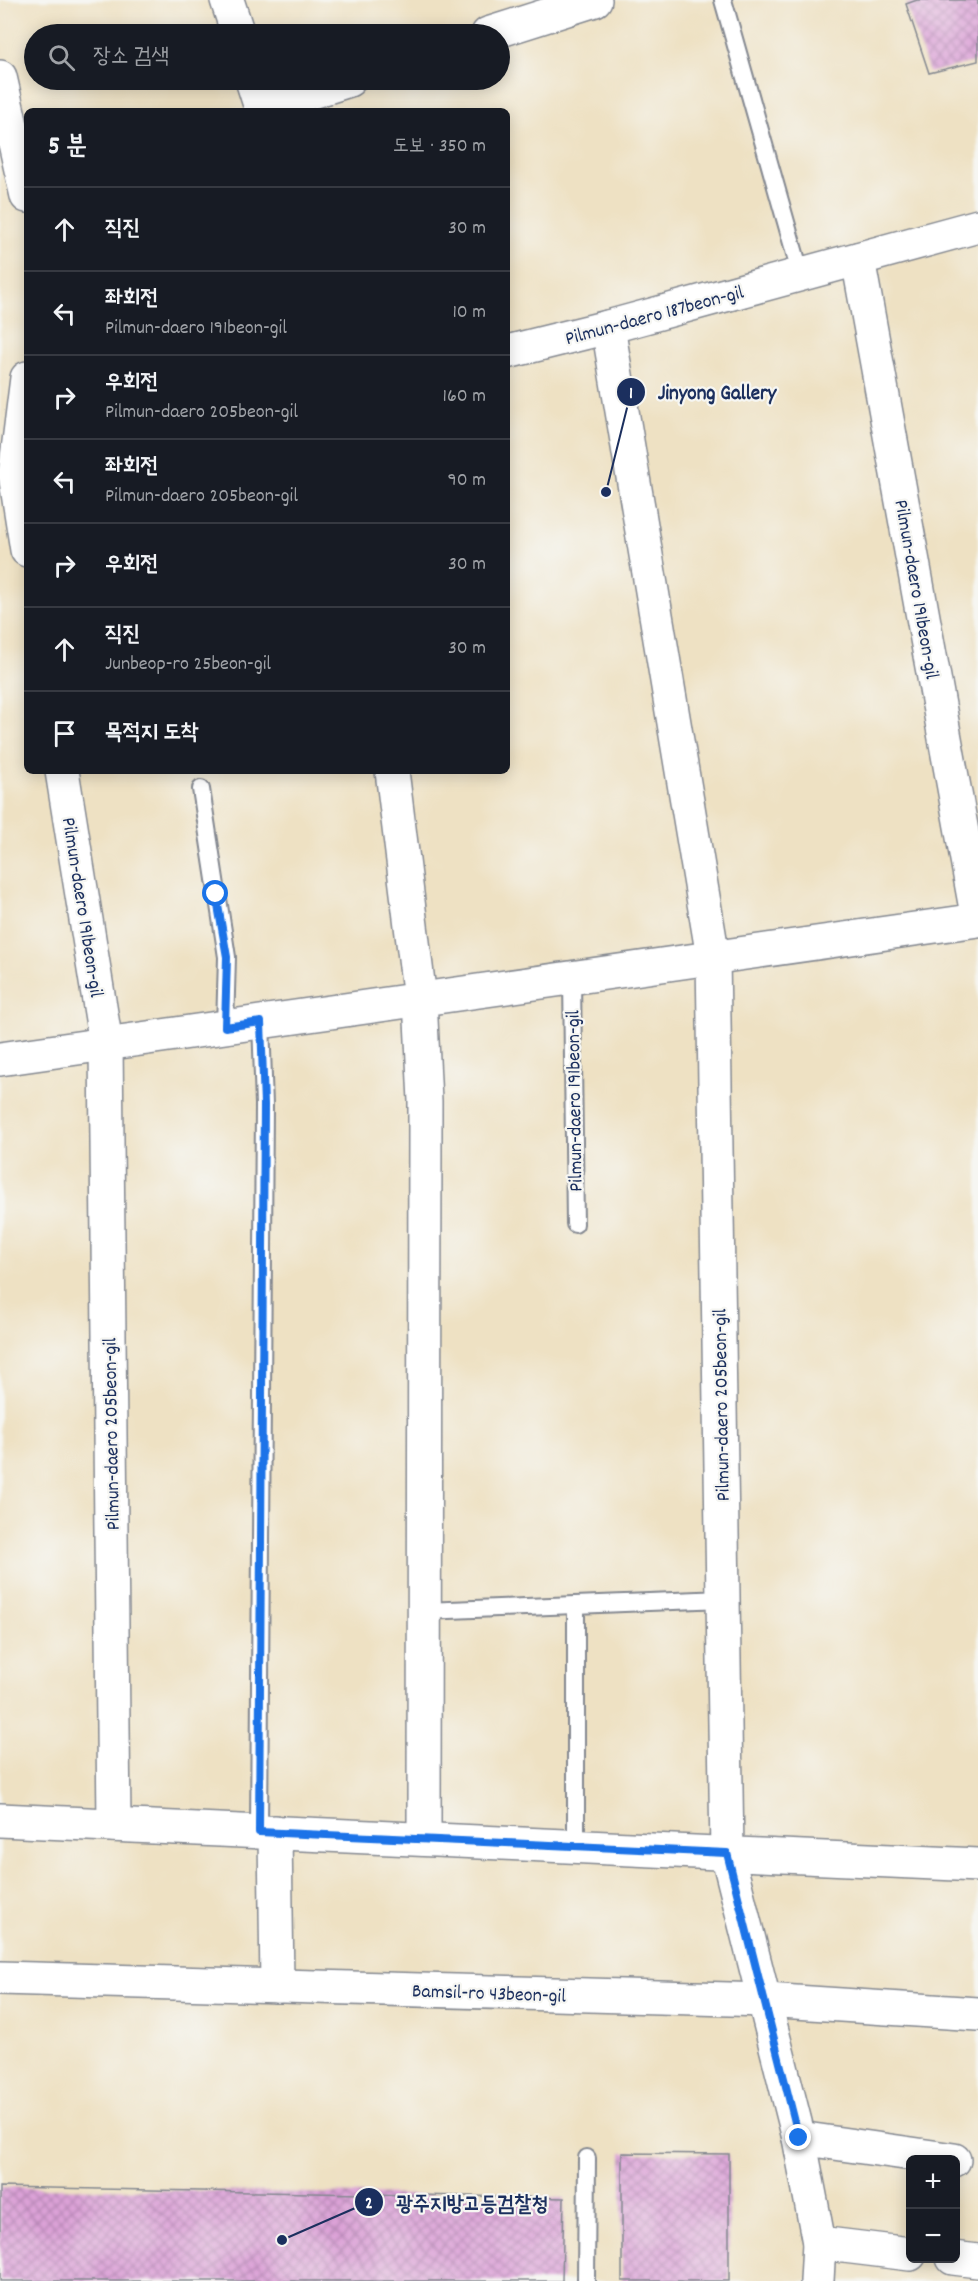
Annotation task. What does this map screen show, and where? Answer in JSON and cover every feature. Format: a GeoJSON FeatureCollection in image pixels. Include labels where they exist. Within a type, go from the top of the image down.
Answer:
{"type":"FeatureCollection","features":[{"type":"Feature","properties":{"kind":"street"},"geometry":{"type":"LineString","coordinates":[[227,0],[235,24]]}},
{"type":"Feature","properties":{"kind":"street"},"geometry":{"type":"LineString","coordinates":[[510,27],[595,0]]}},
{"type":"Feature","properties":{"kind":"street"},"geometry":{"type":"LineString","coordinates":[[0,77],[24,183]]}},
{"type":"Feature","properties":{"kind":"street"},"geometry":{"type":"LineString","coordinates":[[259,99],[302,90]]}},
{"type":"Feature","properties":{"kind":"street","name":"Pilmun-daero 187beon-gil"},"geometry":{"type":"LineString","coordinates":[[510,351],[608,327],[978,226]]}},
{"type":"Feature","properties":{"kind":"street","name":"Pilmun-daero 191beon-gil"},"geometry":{"type":"LineString","coordinates":[[0,1059],[978,920],[858,259]]}},
{"type":"Feature","properties":{"kind":"street"},"geometry":{"type":"LineString","coordinates":[[608,327],[713,957]]}},
{"type":"Feature","properties":{"kind":"street"},"geometry":{"type":"LineString","coordinates":[[24,400],[14,474],[24,532]]}},
{"type":"Feature","properties":{"kind":"street","name":"Pilmun-daero 191beon-gil"},"geometry":{"type":"LineString","coordinates":[[62,774],[106,1044]]}},
{"type":"Feature","properties":{"kind":"street"},"geometry":{"type":"LineString","coordinates":[[392,774],[420,999],[425,1101],[424,1839]]}},
{"type":"Feature","properties":{"kind":"street","name":"Pilmun-daero 205beon-gil"},"geometry":{"type":"LineString","coordinates":[[713,957],[727,1853],[799,2138],[819,2243],[817,2281]]}},
{"type":"Feature","properties":{"kind":"street","name":"Pilmun-daero 205beon-gil"},"geometry":{"type":"LineString","coordinates":[[106,1044],[114,1825]]}},
{"type":"Feature","properties":{"kind":"street"},"geometry":{"type":"LineString","coordinates":[[0,1820],[978,1864]]}},
{"type":"Feature","properties":{"kind":"street"},"geometry":{"type":"LineString","coordinates":[[267,1832],[277,1986]]}},
{"type":"Feature","properties":{"kind":"street","name":"Bamsil-ro 43beon-gil"},"geometry":{"type":"LineString","coordinates":[[0,1978],[765,2000],[978,2014]]}},
{"type":"Feature","properties":{"kind":"street"},"geometry":{"type":"LineString","coordinates":[[799,2138],[920,2155]]}},
{"type":"Feature","properties":{"kind":"street"},"geometry":{"type":"LineString","coordinates":[[960,2161],[978,2163]]}},
{"type":"Feature","properties":{"kind":"street"},"geometry":{"type":"LineString","coordinates":[[819,2243],[906,2254]]}},
{"type":"Feature","properties":{"kind":"street"},"geometry":{"type":"LineString","coordinates":[[960,2260],[978,2261]]}},
{"type":"Feature","properties":{"kind":"lane"},"geometry":{"type":"LineString","coordinates":[[723,0],[801,275]]}},
{"type":"Feature","properties":{"kind":"lane"},"geometry":{"type":"LineString","coordinates":[[201,789],[227,957],[225,1027]]}},
{"type":"Feature","properties":{"kind":"lane","name":"Pilmun-daero 191beon-gil"},"geometry":{"type":"LineString","coordinates":[[572,978],[575,1224]]}},
{"type":"Feature","properties":{"kind":"lane"},"geometry":{"type":"LineString","coordinates":[[261,1022],[264,1116],[267,1832]]}},
{"type":"Feature","properties":{"kind":"lane"},"geometry":{"type":"LineString","coordinates":[[425,1611],[723,1599]]}},
{"type":"Feature","properties":{"kind":"lane"},"geometry":{"type":"LineString","coordinates":[[576,1605],[576,1846]]}},
{"type":"Feature","properties":{"kind":"lane"},"geometry":{"type":"LineString","coordinates":[[586,2281],[587,2158]]}},
{"type":"Feature","properties":{"kind":"building"},"geometry":{"type":"Polygon","coordinates":[[[917,0],[978,0],[978,61],[929,73],[906,4],[917,0]]]}},
{"type":"Feature","properties":{"kind":"building"},"geometry":{"type":"Polygon","coordinates":[[[622,2153],[729,2154],[729,2281],[622,2281],[622,2153]]]}},
{"type":"Feature","properties":{"kind":"building"},"geometry":{"type":"Polygon","coordinates":[[[0,2187],[564,2198],[562,2281],[0,2281],[0,2187]]]}},
{"type":"Feature","properties":{"kind":"place","name":"Jinyong Gallery"},"geometry":{"type":"Point","coordinates":[606,492]}},
{"type":"Feature","properties":{"kind":"place","name":"광주지방고등검찰청"},"geometry":{"type":"Point","coordinates":[282,2240]}},
{"type":"Feature","properties":{"kind":"route"},"geometry":{"type":"LineString","coordinates":[[216,894],[227,957],[225,1027],[261,1022],[264,1105],[259,1832],[727,1853],[799,2138]]}}]}
